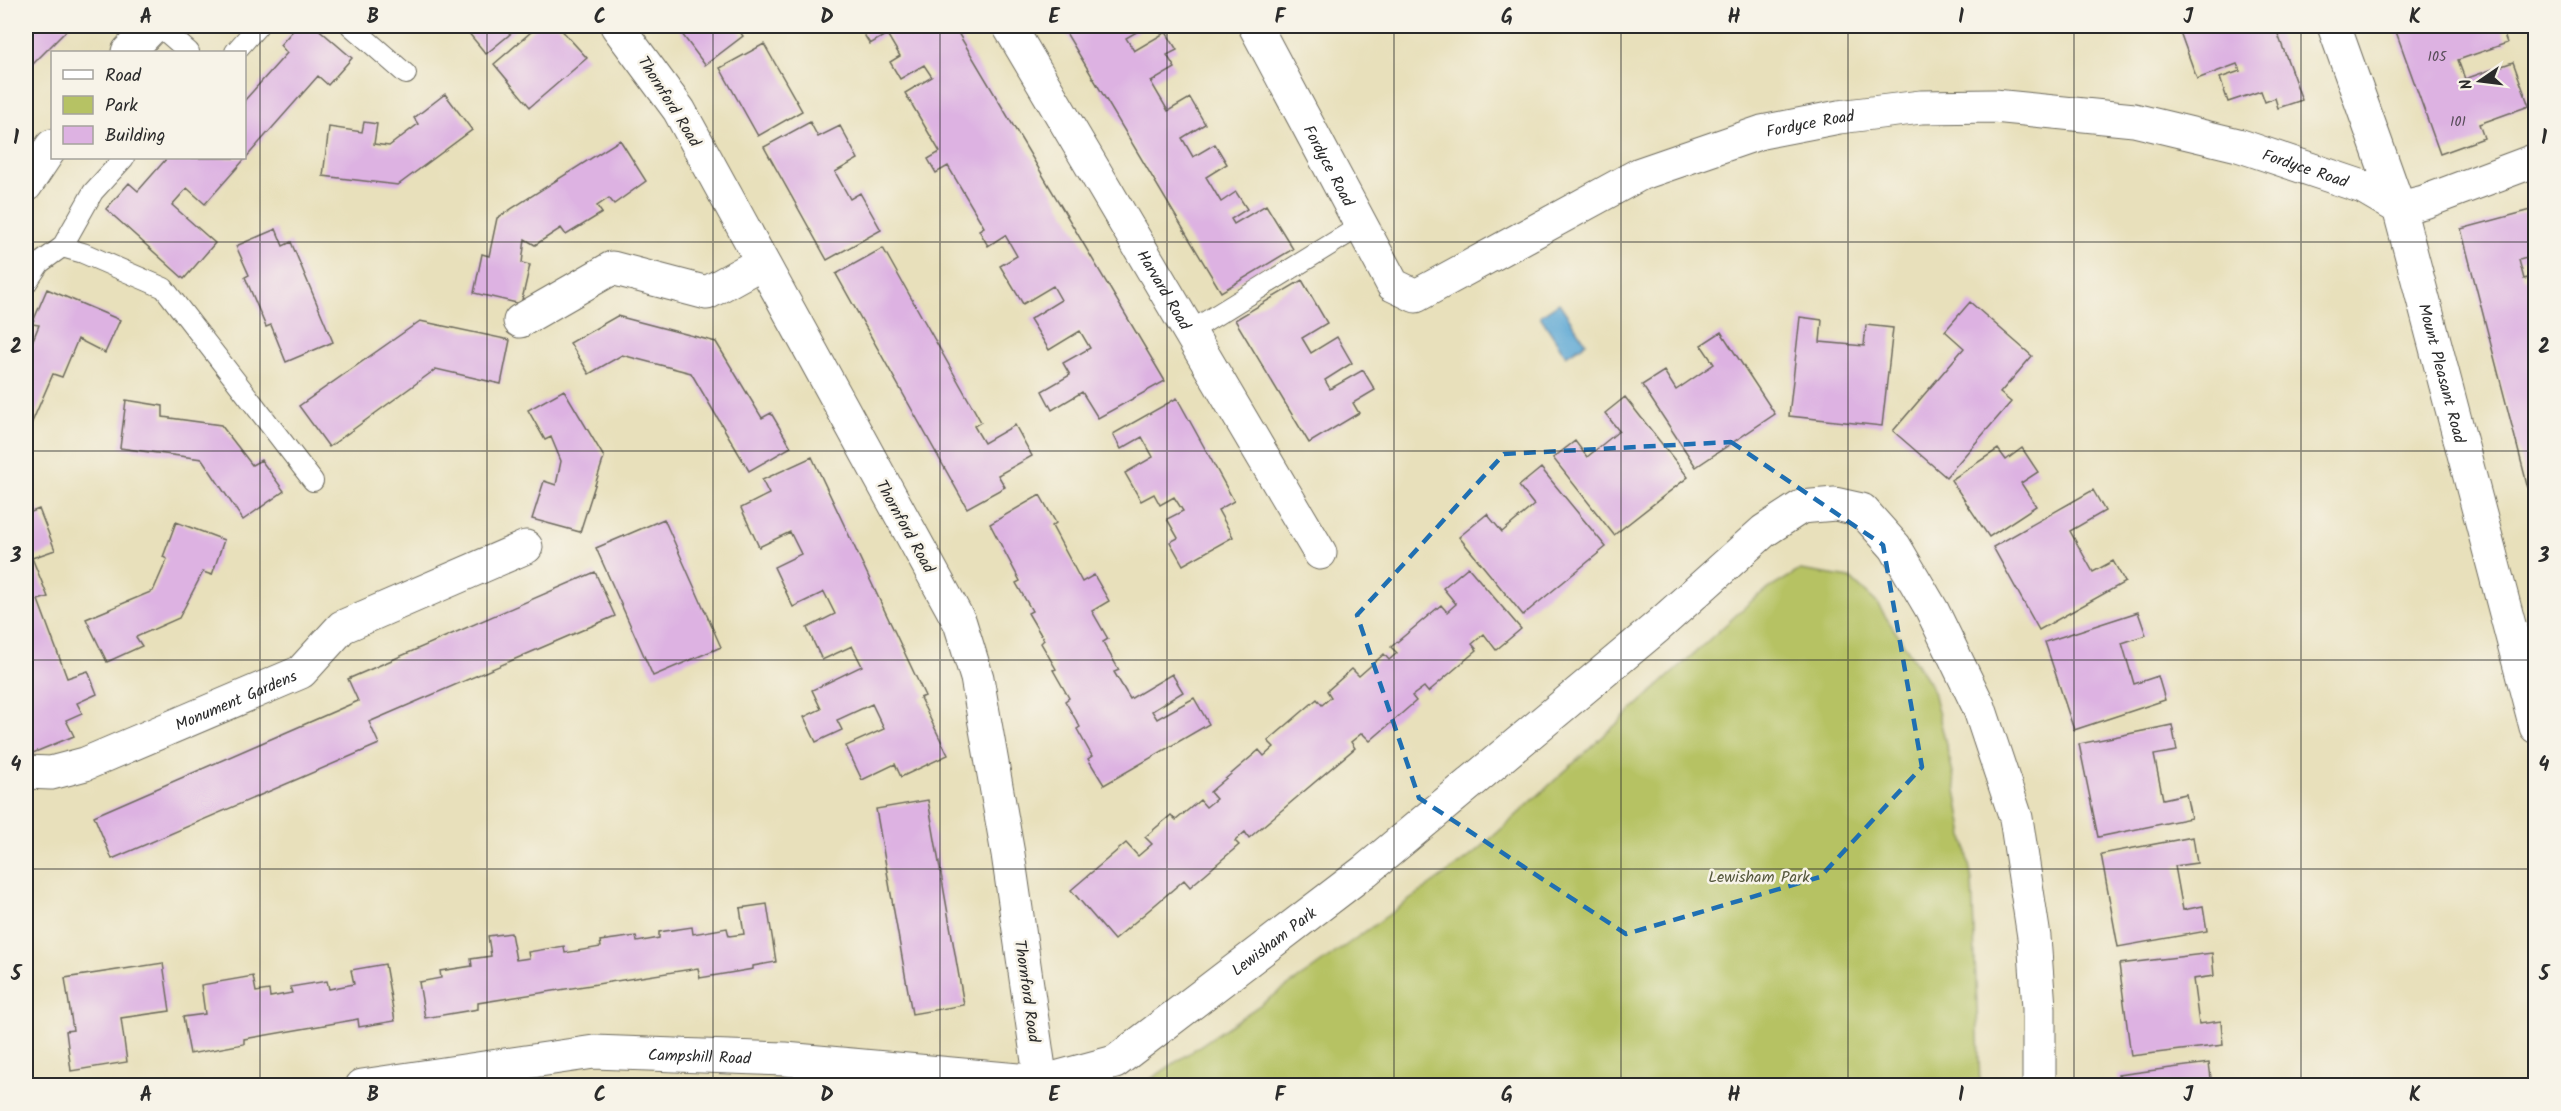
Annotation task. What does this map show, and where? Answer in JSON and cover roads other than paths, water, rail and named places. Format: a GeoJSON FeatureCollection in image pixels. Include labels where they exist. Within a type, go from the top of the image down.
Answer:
{"type":"FeatureCollection","features":[{"type":"Feature","properties":{"kind":"street"},"geometry":{"type":"LineString","coordinates":[[129,51],[153,26]]}},
{"type":"Feature","properties":{"kind":"street","name":"Thornford Road"},"geometry":{"type":"LineString","coordinates":[[617,26],[679,110],[960,623],[980,690],[1008,854],[1041,1084]]}},
{"type":"Feature","properties":{"kind":"street","name":"Harvard Road"},"geometry":{"type":"LineString","coordinates":[[1009,26],[1320,553]]}},
{"type":"Feature","properties":{"kind":"street","name":"Fordyce Road"},"geometry":{"type":"LineString","coordinates":[[1255,26],[1393,285],[1416,296],[1640,174],[1762,132],[1839,117],[1921,107],[1973,106],[2066,111],[2134,120],[2238,144],[2363,187],[2399,208]]}},
{"type":"Feature","properties":{"kind":"street","name":"Mount Pleasant Road"},"geometry":{"type":"LineString","coordinates":[[2334,26],[2399,208],[2535,727]]}},
{"type":"Feature","properties":{"kind":"street"},"geometry":{"type":"LineString","coordinates":[[26,185],[51,148]]}},
{"type":"Feature","properties":{"kind":"street"},"geometry":{"type":"LineString","coordinates":[[2399,208],[2535,160]]}},
{"type":"Feature","properties":{"kind":"street"},"geometry":{"type":"LineString","coordinates":[[520,321],[612,268],[707,293],[761,263]]}},
{"type":"Feature","properties":{"kind":"street","name":"Lewisham Park"},"geometry":{"type":"LineString","coordinates":[[1041,1084],[1115,1062],[1365,871],[1657,627],[1764,531],[1801,507],[1835,504],[1862,510],[1895,547],[1932,610],[1979,707],[2016,818],[2034,938],[2039,1008],[2039,1086]]}},
{"type":"Feature","properties":{"kind":"street","name":"Monument Gardens"},"geometry":{"type":"LineString","coordinates":[[26,772],[51,774],[85,764],[301,672],[342,627],[526,547]]}},
{"type":"Feature","properties":{"kind":"street","name":"Campshill Road"},"geometry":{"type":"LineString","coordinates":[[362,1086],[594,1052],[839,1074],[1041,1084]]}},
{"type":"Feature","properties":{"kind":"lane"},"geometry":{"type":"LineString","coordinates":[[159,26],[188,51]]}},
{"type":"Feature","properties":{"kind":"lane"},"geometry":{"type":"LineString","coordinates":[[235,51],[258,26]]}},
{"type":"Feature","properties":{"kind":"lane"},"geometry":{"type":"LineString","coordinates":[[351,26],[406,74]]}},
{"type":"Feature","properties":{"kind":"lane"},"geometry":{"type":"LineString","coordinates":[[26,284],[40,263],[62,247],[93,192],[123,159]]}},
{"type":"Feature","properties":{"kind":"lane"},"geometry":{"type":"LineString","coordinates":[[1190,332],[1362,225]]}},
{"type":"Feature","properties":{"kind":"lane"},"geometry":{"type":"LineString","coordinates":[[62,247],[164,288],[313,481]]}},
{"type":"Feature","properties":{"kind":"water"},"geometry":{"type":"Polygon","coordinates":[[[1559,303],[1586,343],[1566,356],[1540,316],[1559,303]]]}}]}
